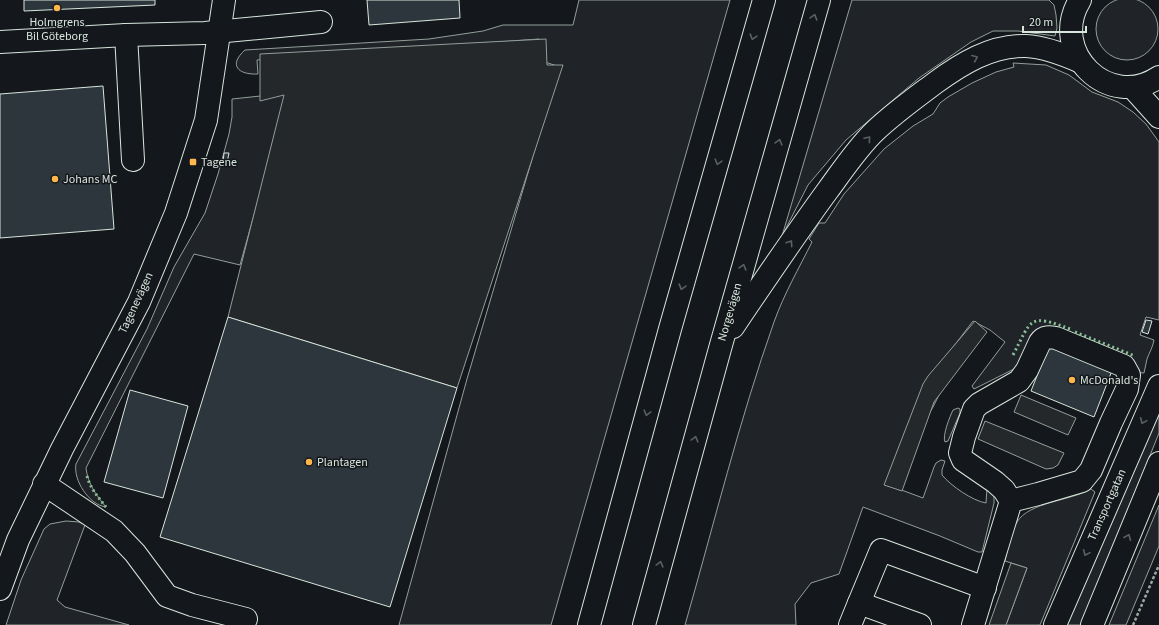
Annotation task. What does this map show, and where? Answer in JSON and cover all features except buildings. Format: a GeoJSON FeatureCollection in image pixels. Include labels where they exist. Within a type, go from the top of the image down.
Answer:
{"type":"FeatureCollection","features":[{"type":"Feature","properties":{"kind":"main road","name":"Tagenevägen"},"geometry":{"type":"LineString","coordinates":[[0,589],[18,540],[44,484],[139,302],[176,212],[206,120],[224,0]]}},
{"type":"Feature","properties":{"kind":"main road"},"geometry":{"type":"LineString","coordinates":[[589,625],[670,329],[764,0]]}},
{"type":"Feature","properties":{"kind":"main road","name":"Norgevägen"},"geometry":{"type":"LineString","coordinates":[[644,625],[721,345],[819,0]]}},
{"type":"Feature","properties":{"kind":"main road"},"geometry":{"type":"LineString","coordinates":[[1080,0],[1074,11],[1071,32],[1076,53],[1088,71],[1109,84],[1120,86],[1132,87],[1143,85],[1159,77]]}},
{"type":"Feature","properties":{"kind":"main road"},"geometry":{"type":"LineString","coordinates":[[0,42],[126,35],[205,34],[321,22]]}},
{"type":"Feature","properties":{"kind":"main road"},"geometry":{"type":"LineString","coordinates":[[126,35],[133,160]]}},
{"type":"Feature","properties":{"kind":"main road"},"geometry":{"type":"LineString","coordinates":[[721,345],[800,227],[844,167],[875,131],[912,100],[966,62],[983,54],[1003,49],[1024,46],[1041,48],[1058,52],[1081,62]]}},
{"type":"Feature","properties":{"kind":"main road"},"geometry":{"type":"LineString","coordinates":[[1132,87],[1159,117]]}},
{"type":"Feature","properties":{"kind":"main road"},"geometry":{"type":"LineString","coordinates":[[973,625],[1011,501],[1004,490],[963,460],[960,454],[964,437],[974,409],[978,404],[1019,381],[1027,370],[1040,342],[1046,338],[1056,338],[1124,366],[1129,375],[1127,389],[1091,470],[1082,481],[1011,501]]}},
{"type":"Feature","properties":{"kind":"main road","name":"Transportgatan"},"geometry":{"type":"LineString","coordinates":[[1055,625],[1159,386]]}},
{"type":"Feature","properties":{"kind":"main road"},"geometry":{"type":"LineString","coordinates":[[1092,625],[1159,463]]}},
{"type":"Feature","properties":{"kind":"main road"},"geometry":{"type":"LineString","coordinates":[[44,484],[114,532],[134,553],[168,596],[192,605],[246,619]]}},
{"type":"Feature","properties":{"kind":"main road"},"geometry":{"type":"LineString","coordinates":[[850,625],[881,550],[985,588]]}},
{"type":"Feature","properties":{"kind":"main road"},"geometry":{"type":"LineString","coordinates":[[859,603],[920,625]]}},
{"type":"Feature","properties":{"kind":"path"},"geometry":{"type":"LineString","coordinates":[[1133,625],[1159,565]]}},
{"type":"Feature","properties":{"kind":"shaded area"},"geometry":{"type":"Polygon","coordinates":[[[1127,-2],[1139,0],[1149,7],[1156,17],[1158,29],[1156,41],[1149,51],[1139,58],[1127,60],[1115,58],[1105,51],[1098,41],[1096,29],[1098,17],[1105,7],[1115,0],[1127,-2]]]}},
{"type":"Feature","properties":{"kind":"shaded area"},"geometry":{"type":"Polygon","coordinates":[[[579,0],[730,0],[551,625],[399,625],[467,379],[546,112],[557,66],[545,62],[539,39],[257,60],[258,74],[245,73],[241,71],[236,64],[237,60],[245,50],[429,39],[483,31],[503,25],[573,25],[579,0]]]}},
{"type":"Feature","properties":{"kind":"shaded area"},"geometry":{"type":"Polygon","coordinates":[[[852,0],[1049,0],[1054,5],[1057,28],[1055,36],[1018,31],[993,31],[971,42],[919,78],[846,140],[808,185],[782,236],[852,0]]]}},
{"type":"Feature","properties":{"kind":"shaded area"},"geometry":{"type":"Polygon","coordinates":[[[546,39],[547,65],[563,65],[457,388],[228,317],[284,95],[260,101],[260,54],[546,39]]]}},
{"type":"Feature","properties":{"kind":"shaded area"},"geometry":{"type":"Polygon","coordinates":[[[1013,63],[1046,65],[1069,75],[1092,92],[1118,102],[1133,112],[1146,124],[1159,142],[1159,320],[1146,317],[1140,335],[1154,340],[1144,373],[1019,364],[1014,369],[974,389],[972,386],[1005,342],[990,330],[973,321],[925,384],[939,395],[888,485],[923,498],[934,467],[936,463],[941,460],[945,461],[942,475],[962,492],[986,503],[987,488],[994,496],[994,503],[982,552],[978,552],[863,507],[839,574],[811,583],[795,604],[796,625],[685,625],[738,435],[761,359],[782,301],[812,242],[809,239],[819,223],[825,223],[844,194],[884,149],[913,126],[933,114],[940,103],[948,97],[972,83],[996,72],[1014,67],[1013,63]]]}},
{"type":"Feature","properties":{"kind":"shaded area"},"geometry":{"type":"Polygon","coordinates":[[[289,93],[240,265],[194,254],[86,468],[93,489],[106,507],[100,505],[88,497],[84,491],[77,477],[76,464],[147,329],[174,267],[205,213],[229,134],[232,117],[232,99],[289,93]]]}},
{"type":"Feature","properties":{"kind":"shaded area"},"geometry":{"type":"Polygon","coordinates":[[[975,321],[987,332],[934,402],[902,491],[884,485],[923,384],[928,376],[975,321]]]}},
{"type":"Feature","properties":{"kind":"shaded area"},"geometry":{"type":"Polygon","coordinates":[[[1021,395],[1076,418],[1068,435],[1014,412],[1021,395]]]}},
{"type":"Feature","properties":{"kind":"shaded area"},"geometry":{"type":"Polygon","coordinates":[[[958,408],[960,409],[960,413],[948,441],[945,442],[945,431],[950,417],[953,410],[958,408]]]}},
{"type":"Feature","properties":{"kind":"shaded area"},"geometry":{"type":"Polygon","coordinates":[[[1152,413],[1159,415],[1159,433],[1082,625],[1064,625],[1152,413]]]}},
{"type":"Feature","properties":{"kind":"shaded area"},"geometry":{"type":"Polygon","coordinates":[[[985,421],[1064,453],[1058,465],[1053,468],[1046,469],[978,439],[985,421]]]}},
{"type":"Feature","properties":{"kind":"shaded area"},"geometry":{"type":"Polygon","coordinates":[[[1091,489],[1095,492],[1040,625],[1006,625],[1027,568],[1005,561],[1011,536],[1017,522],[1023,515],[1031,510],[1091,489]]]}},
{"type":"Feature","properties":{"kind":"shaded area"},"geometry":{"type":"Polygon","coordinates":[[[1159,505],[1159,546],[1126,625],[1109,625],[1159,505]]]}},
{"type":"Feature","properties":{"kind":"shaded area"},"geometry":{"type":"Polygon","coordinates":[[[66,521],[79,522],[85,525],[57,600],[65,607],[129,625],[6,625],[21,580],[44,529],[50,524],[66,521]]]}},
{"type":"Feature","properties":{"kind":"shaded area"},"geometry":{"type":"Polygon","coordinates":[[[1011,563],[1027,568],[1006,625],[989,625],[1011,563]]]}},
{"type":"Feature","properties":{"kind":"hedge"},"geometry":{"type":"LineString","coordinates":[[1013,355],[1028,327],[1033,322],[1046,321],[1070,329]]}},
{"type":"Feature","properties":{"kind":"hedge"},"geometry":{"type":"LineString","coordinates":[[1075,332],[1135,356]]}},
{"type":"Feature","properties":{"kind":"hedge"},"geometry":{"type":"LineString","coordinates":[[87,476],[92,488],[106,507]]}},
{"type":"Feature","properties":{"kind":"place","name":"Holmgrens Bil Göteborg"},"geometry":{"type":"Point","coordinates":[57,8]}},
{"type":"Feature","properties":{"kind":"place","name":"Tagene"},"geometry":{"type":"Point","coordinates":[193,162]}},
{"type":"Feature","properties":{"kind":"place","name":"Johans MC"},"geometry":{"type":"Point","coordinates":[55,179]}},
{"type":"Feature","properties":{"kind":"place","name":"McDonald's"},"geometry":{"type":"Point","coordinates":[1072,380]}},
{"type":"Feature","properties":{"kind":"place","name":"Plantagen"},"geometry":{"type":"Point","coordinates":[309,462]}}]}
